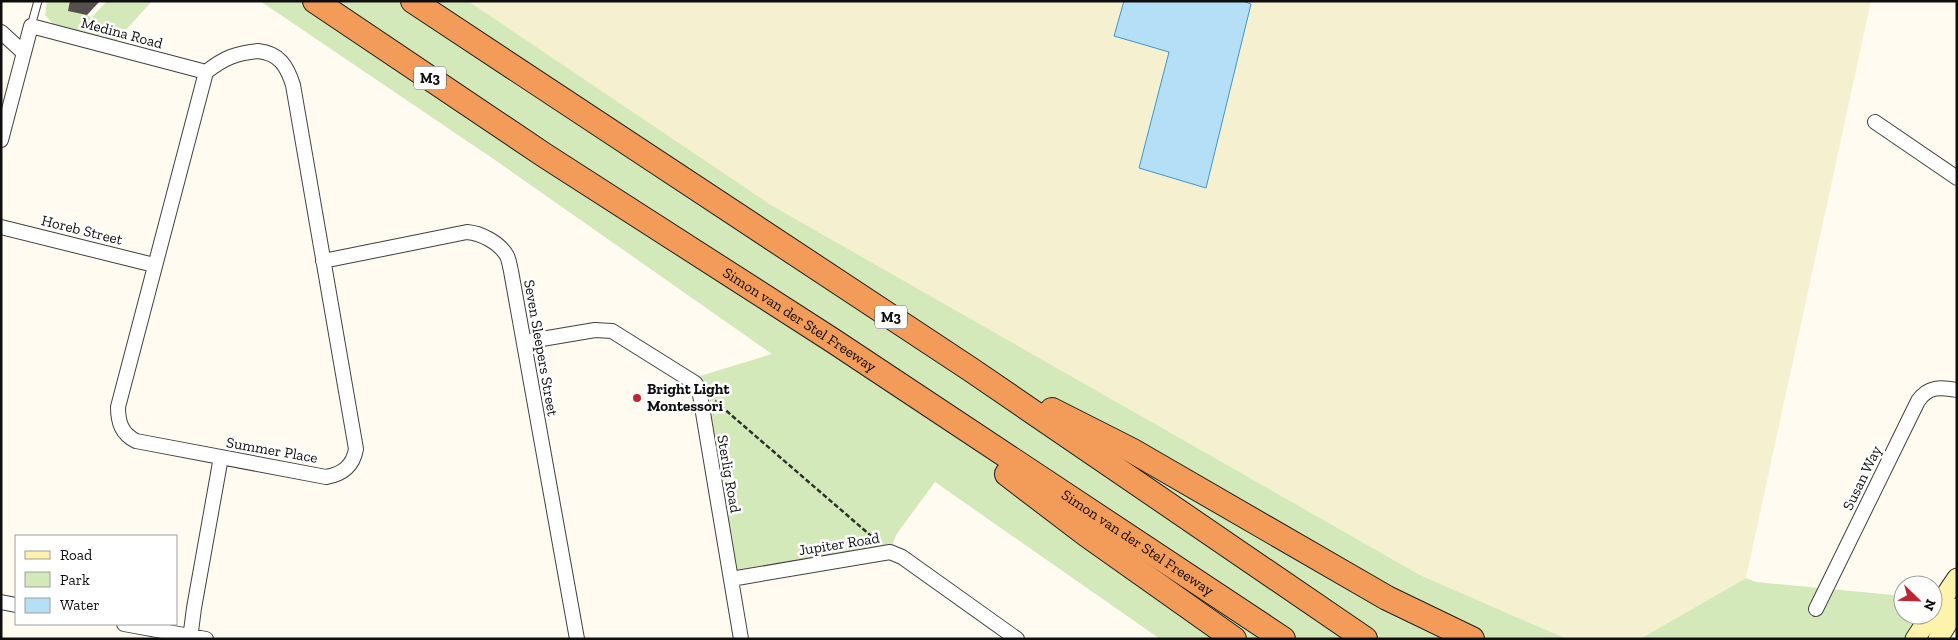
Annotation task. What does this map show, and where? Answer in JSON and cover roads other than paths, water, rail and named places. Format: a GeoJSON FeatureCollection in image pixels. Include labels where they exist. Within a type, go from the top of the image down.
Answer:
{"type":"FeatureCollection","features":[{"type":"Feature","properties":{"kind":"highway","name":"Simon van der Stel Freeway"},"geometry":{"type":"LineString","coordinates":[[316,1],[544,155],[736,278],[1283,639]]}},
{"type":"Feature","properties":{"kind":"highway","name":"M3"},"geometry":{"type":"LineString","coordinates":[[413,1],[970,369],[1365,639]]}},
{"type":"Feature","properties":{"kind":"highway"},"geometry":{"type":"LineString","coordinates":[[970,369],[1130,450],[1387,598],[1472,639]]}},
{"type":"Feature","properties":{"kind":"highway"},"geometry":{"type":"LineString","coordinates":[[921,400],[936,419],[980,454],[1087,535],[1234,639]]}},
{"type":"Feature","properties":{"kind":"main road"},"geometry":{"type":"LineString","coordinates":[[1943,598],[1957,578]]}},
{"type":"Feature","properties":{"kind":"main road"},"geometry":{"type":"LineString","coordinates":[[1938,639],[1957,608]]}},
{"type":"Feature","properties":{"kind":"main road"},"geometry":{"type":"LineString","coordinates":[[1915,639],[1925,625]]}},
{"type":"Feature","properties":{"kind":"street"},"geometry":{"type":"LineString","coordinates":[[1,140],[31,26]]}},
{"type":"Feature","properties":{"kind":"street","name":"Medina Road"},"geometry":{"type":"LineString","coordinates":[[31,26],[206,72]]}},
{"type":"Feature","properties":{"kind":"street"},"geometry":{"type":"LineString","coordinates":[[1,32],[24,53]]}},
{"type":"Feature","properties":{"kind":"street","name":"Summer Place"},"geometry":{"type":"LineString","coordinates":[[258,51],[272,53],[288,69],[293,84],[322,262],[356,449],[354,458],[342,473],[326,477],[136,441],[129,438],[120,426],[118,407],[206,72],[218,62],[237,53],[258,51]]}},
{"type":"Feature","properties":{"kind":"street"},"geometry":{"type":"LineString","coordinates":[[1875,122],[1957,178]]}},
{"type":"Feature","properties":{"kind":"street","name":"Horeb Street"},"geometry":{"type":"LineString","coordinates":[[1,226],[154,265]]}},
{"type":"Feature","properties":{"kind":"street","name":"Seven Sleepers Street"},"geometry":{"type":"LineString","coordinates":[[322,262],[467,232],[475,232],[498,246],[507,256],[577,639]]}},
{"type":"Feature","properties":{"kind":"street","name":"Sterlig Road"},"geometry":{"type":"LineString","coordinates":[[524,342],[595,330],[612,331],[695,383],[699,390],[741,639]]}},
{"type":"Feature","properties":{"kind":"street","name":"Susan Way"},"geometry":{"type":"LineString","coordinates":[[1816,609],[1918,401],[1924,393],[1933,389],[1957,390]]}},
{"type":"Feature","properties":{"kind":"street"},"geometry":{"type":"LineString","coordinates":[[190,638],[221,458]]}},
{"type":"Feature","properties":{"kind":"street","name":"Jupiter Road"},"geometry":{"type":"LineString","coordinates":[[731,579],[890,552],[902,557],[1017,639]]}},
{"type":"Feature","properties":{"kind":"street"},"geometry":{"type":"LineString","coordinates":[[1,602],[15,605]]}},
{"type":"Feature","properties":{"kind":"street"},"geometry":{"type":"LineString","coordinates":[[129,625],[190,638],[206,639]]}},
{"type":"Feature","properties":{"kind":"lane"},"geometry":{"type":"LineString","coordinates":[[31,26],[38,1]]}},
{"type":"Feature","properties":{"kind":"water"},"geometry":{"type":"Polygon","coordinates":[[[1124,1],[1243,1],[1251,4],[1206,188],[1139,168],[1169,52],[1114,36],[1124,1]]]}},
{"type":"Feature","properties":{"kind":"place","name":"Bright Light Montessori"},"geometry":{"type":"Point","coordinates":[637,398]}}]}
